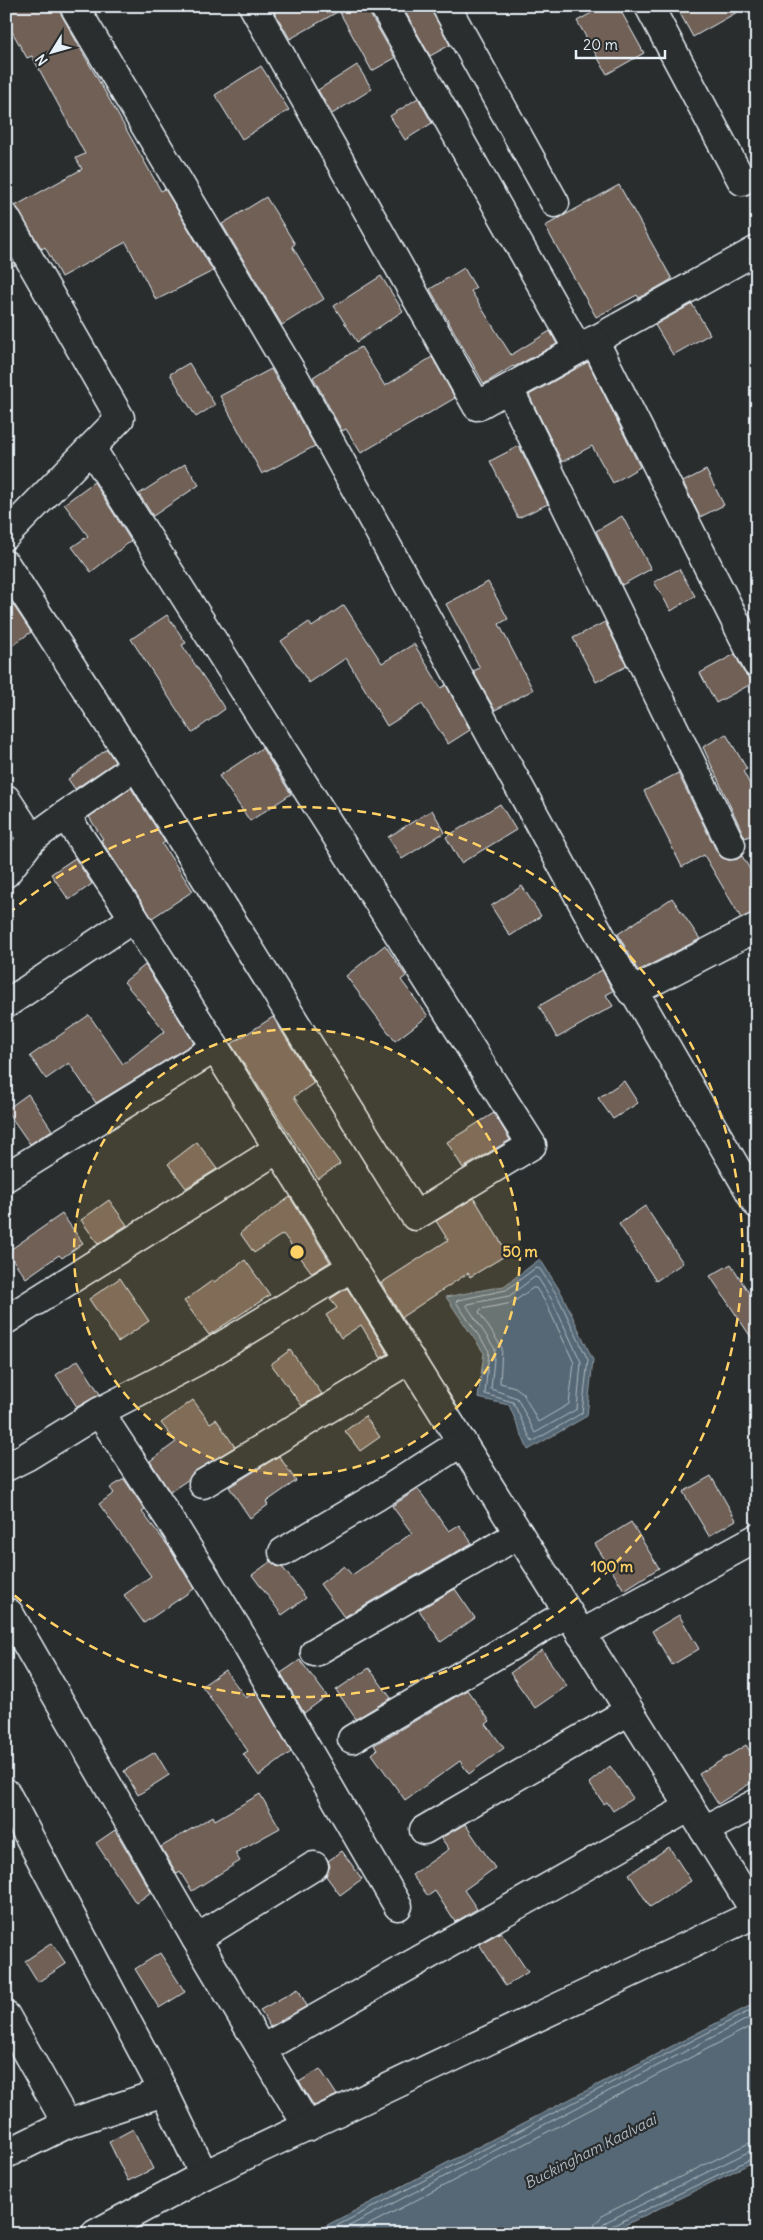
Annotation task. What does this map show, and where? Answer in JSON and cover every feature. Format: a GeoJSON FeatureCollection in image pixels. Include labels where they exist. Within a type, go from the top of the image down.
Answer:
{"type":"FeatureCollection","features":[{"type":"Feature","properties":{"kind":"street"},"geometry":{"type":"LineString","coordinates":[[74,6],[295,378],[631,991],[634,991],[757,1204]]}},
{"type":"Feature","properties":{"kind":"street"},"geometry":{"type":"LineString","coordinates":[[253,6],[478,406],[757,250]]}},
{"type":"Feature","properties":{"kind":"street"},"geometry":{"type":"LineString","coordinates":[[384,6],[586,345],[757,664]]}},
{"type":"Feature","properties":{"kind":"street"},"geometry":{"type":"LineString","coordinates":[[649,6],[742,181]]}},
{"type":"Feature","properties":{"kind":"street"},"geometry":{"type":"LineString","coordinates":[[451,8],[555,203]]}},
{"type":"Feature","properties":{"kind":"street"},"geometry":{"type":"LineString","coordinates":[[6,218],[120,418],[6,535]]}},
{"type":"Feature","properties":{"kind":"street"},"geometry":{"type":"LineString","coordinates":[[509,389],[731,845]]}},
{"type":"Feature","properties":{"kind":"street"},"geometry":{"type":"LineString","coordinates":[[6,565],[136,766],[415,1216],[532,1145],[91,448]]}},
{"type":"Feature","properties":{"kind":"street"},"geometry":{"type":"LineString","coordinates":[[6,873],[32,839],[136,766]]}},
{"type":"Feature","properties":{"kind":"street"},"geometry":{"type":"LineString","coordinates":[[6,799],[32,839]]}},
{"type":"Feature","properties":{"kind":"street"},"geometry":{"type":"LineString","coordinates":[[65,815],[134,918],[756,1913],[204,2175],[95,2234]]}},
{"type":"Feature","properties":{"kind":"street"},"geometry":{"type":"LineString","coordinates":[[6,1004],[134,918]]}},
{"type":"Feature","properties":{"kind":"street"},"geometry":{"type":"LineString","coordinates":[[634,991],[757,927]]}},
{"type":"Feature","properties":{"kind":"street"},"geometry":{"type":"LineString","coordinates":[[6,1177],[215,1048]]}},
{"type":"Feature","properties":{"kind":"street"},"geometry":{"type":"LineString","coordinates":[[6,1320],[278,1148]]}},
{"type":"Feature","properties":{"kind":"street"},"geometry":{"type":"LineString","coordinates":[[6,1467],[100,1412],[197,1361],[352,1267]]}},
{"type":"Feature","properties":{"kind":"street"},"geometry":{"type":"LineString","coordinates":[[203,1484],[410,1360]]}},
{"type":"Feature","properties":{"kind":"street"},"geometry":{"type":"LineString","coordinates":[[100,1412],[176,1529],[238,1630],[398,1906]]}},
{"type":"Feature","properties":{"kind":"street"},"geometry":{"type":"LineString","coordinates":[[283,1552],[376,1497],[462,1442]]}},
{"type":"Feature","properties":{"kind":"street"},"geometry":{"type":"LineString","coordinates":[[315,1652],[519,1534]]}},
{"type":"Feature","properties":{"kind":"street"},"geometry":{"type":"LineString","coordinates":[[352,1739],[575,1624],[757,1538]]}},
{"type":"Feature","properties":{"kind":"street"},"geometry":{"type":"LineString","coordinates":[[9,1613],[196,1939],[308,2127]]}},
{"type":"Feature","properties":{"kind":"street"},"geometry":{"type":"LineString","coordinates":[[424,1830],[629,1710]]}},
{"type":"Feature","properties":{"kind":"street"},"geometry":{"type":"LineString","coordinates":[[6,1793],[164,2092],[204,2175]]}},
{"type":"Feature","properties":{"kind":"street"},"geometry":{"type":"LineString","coordinates":[[704,1830],[757,1803]]}},
{"type":"Feature","properties":{"kind":"street"},"geometry":{"type":"LineString","coordinates":[[262,2049],[690,1807]]}},
{"type":"Feature","properties":{"kind":"street"},"geometry":{"type":"LineString","coordinates":[[196,1939],[314,1866]]}},
{"type":"Feature","properties":{"kind":"street"},"geometry":{"type":"LineString","coordinates":[[6,2016],[67,2124]]}},
{"type":"Feature","properties":{"kind":"street"},"geometry":{"type":"LineString","coordinates":[[6,2154],[67,2124],[164,2092]]}},
{"type":"Feature","properties":{"kind":"water"},"geometry":{"type":"Polygon","coordinates":[[[540,1259],[562,1294],[593,1360],[587,1416],[528,1450],[509,1405],[478,1398],[484,1353],[446,1297],[504,1286],[540,1259]]]}},
{"type":"Feature","properties":{"kind":"water","name":"Buckingham Kaalvaai"},"geometry":{"type":"Polygon","coordinates":[[[757,2002],[757,2160],[607,2234],[310,2234],[757,2002]]]}},
{"type":"Feature","properties":{"kind":"building"},"geometry":{"type":"Polygon","coordinates":[[[6,6],[58,6],[161,191],[165,189],[213,271],[156,300],[126,242],[61,277],[45,247],[42,249],[15,206],[82,169],[76,158],[85,154],[32,56],[27,58],[6,21],[6,6]]]}},
{"type":"Feature","properties":{"kind":"building"},"geometry":{"type":"Polygon","coordinates":[[[271,6],[368,6],[370,14],[395,58],[372,71],[339,11],[290,39],[271,6]]]}},
{"type":"Feature","properties":{"kind":"building"},"geometry":{"type":"Polygon","coordinates":[[[402,6],[429,6],[450,45],[430,56],[402,6]]]}},
{"type":"Feature","properties":{"kind":"building"},"geometry":{"type":"Polygon","coordinates":[[[604,6],[618,6],[644,53],[607,74],[577,21],[604,6]]]}},
{"type":"Feature","properties":{"kind":"building"},"geometry":{"type":"Polygon","coordinates":[[[676,6],[748,6],[693,37],[676,6]]]}},
{"type":"Feature","properties":{"kind":"building"},"geometry":{"type":"Polygon","coordinates":[[[357,65],[372,89],[332,114],[318,90],[357,65]]]}},
{"type":"Feature","properties":{"kind":"building"},"geometry":{"type":"Polygon","coordinates":[[[261,66],[289,110],[242,139],[215,95],[261,66]]]}},
{"type":"Feature","properties":{"kind":"building"},"geometry":{"type":"Polygon","coordinates":[[[418,98],[432,123],[405,140],[390,116],[418,98]]]}},
{"type":"Feature","properties":{"kind":"building"},"geometry":{"type":"Polygon","coordinates":[[[619,185],[672,279],[639,298],[637,295],[596,317],[545,226],[619,185]]]}},
{"type":"Feature","properties":{"kind":"building"},"geometry":{"type":"Polygon","coordinates":[[[266,197],[295,244],[292,246],[324,299],[282,325],[222,224],[266,197]]]}},
{"type":"Feature","properties":{"kind":"building"},"geometry":{"type":"Polygon","coordinates":[[[6,250],[15,265],[6,270],[6,250]]]}},
{"type":"Feature","properties":{"kind":"building"},"geometry":{"type":"Polygon","coordinates":[[[464,268],[476,288],[471,291],[511,355],[550,331],[557,344],[513,366],[484,384],[430,289],[464,268]]]}},
{"type":"Feature","properties":{"kind":"building"},"geometry":{"type":"Polygon","coordinates":[[[381,276],[403,311],[357,342],[334,306],[381,276]]]}},
{"type":"Feature","properties":{"kind":"building"},"geometry":{"type":"Polygon","coordinates":[[[692,304],[710,334],[673,355],[655,325],[692,304]]]}},
{"type":"Feature","properties":{"kind":"building"},"geometry":{"type":"Polygon","coordinates":[[[361,347],[385,386],[432,357],[455,398],[361,453],[346,429],[342,431],[313,377],[361,347]]]}},
{"type":"Feature","properties":{"kind":"building"},"geometry":{"type":"Polygon","coordinates":[[[588,362],[640,467],[613,483],[592,446],[562,462],[529,395],[588,362]]]}},
{"type":"Feature","properties":{"kind":"building"},"geometry":{"type":"Polygon","coordinates":[[[189,363],[215,405],[196,417],[170,374],[189,363]]]}},
{"type":"Feature","properties":{"kind":"building"},"geometry":{"type":"Polygon","coordinates":[[[271,369],[315,446],[262,474],[220,396],[271,369]]]}},
{"type":"Feature","properties":{"kind":"building"},"geometry":{"type":"Polygon","coordinates":[[[519,446],[548,504],[518,518],[490,461],[519,446]]]}},
{"type":"Feature","properties":{"kind":"building"},"geometry":{"type":"Polygon","coordinates":[[[185,464],[199,485],[153,516],[139,494],[185,464]]]}},
{"type":"Feature","properties":{"kind":"building"},"geometry":{"type":"Polygon","coordinates":[[[706,470],[724,505],[700,517],[683,482],[706,470]]]}},
{"type":"Feature","properties":{"kind":"building"},"geometry":{"type":"Polygon","coordinates":[[[94,482],[131,541],[91,572],[72,547],[88,536],[64,504],[94,482]]]}},
{"type":"Feature","properties":{"kind":"building"},"geometry":{"type":"Polygon","coordinates":[[[622,516],[651,569],[622,585],[596,531],[622,516]]]}},
{"type":"Feature","properties":{"kind":"building"},"geometry":{"type":"Polygon","coordinates":[[[679,569],[695,596],[671,611],[654,582],[679,569]]]}},
{"type":"Feature","properties":{"kind":"building"},"geometry":{"type":"Polygon","coordinates":[[[488,582],[508,619],[499,624],[533,690],[495,710],[473,671],[480,668],[446,604],[488,582]]]}},
{"type":"Feature","properties":{"kind":"building"},"geometry":{"type":"Polygon","coordinates":[[[6,594],[31,632],[6,650],[6,594]]]}},
{"type":"Feature","properties":{"kind":"building"},"geometry":{"type":"Polygon","coordinates":[[[344,605],[382,663],[414,644],[441,688],[446,685],[470,730],[448,744],[422,704],[387,726],[346,658],[309,683],[281,641],[309,622],[312,627],[344,605]]]}},
{"type":"Feature","properties":{"kind":"building"},"geometry":{"type":"Polygon","coordinates":[[[167,615],[186,643],[182,645],[225,709],[192,733],[131,639],[167,615]]]}},
{"type":"Feature","properties":{"kind":"building"},"geometry":{"type":"Polygon","coordinates":[[[605,622],[627,666],[596,682],[573,638],[605,622]]]}},
{"type":"Feature","properties":{"kind":"building"},"geometry":{"type":"Polygon","coordinates":[[[735,654],[743,671],[753,683],[716,703],[700,673],[735,654]]]}},
{"type":"Feature","properties":{"kind":"building"},"geometry":{"type":"Polygon","coordinates":[[[726,734],[747,769],[743,771],[757,798],[757,832],[745,838],[703,747],[726,734]]]}},
{"type":"Feature","properties":{"kind":"building"},"geometry":{"type":"Polygon","coordinates":[[[262,748],[291,794],[250,821],[219,776],[262,748]]]}},
{"type":"Feature","properties":{"kind":"building"},"geometry":{"type":"Polygon","coordinates":[[[107,749],[115,762],[75,789],[68,779],[107,749]]]}},
{"type":"Feature","properties":{"kind":"building"},"geometry":{"type":"Polygon","coordinates":[[[678,773],[717,852],[722,858],[729,860],[742,856],[757,881],[757,912],[741,918],[704,855],[682,867],[644,791],[678,773]]]}},
{"type":"Feature","properties":{"kind":"building"},"geometry":{"type":"Polygon","coordinates":[[[131,788],[165,842],[162,844],[193,891],[152,918],[101,840],[103,839],[89,817],[131,788]]]}},
{"type":"Feature","properties":{"kind":"building"},"geometry":{"type":"Polygon","coordinates":[[[500,804],[516,830],[461,863],[446,837],[500,804]]]}},
{"type":"Feature","properties":{"kind":"building"},"geometry":{"type":"Polygon","coordinates":[[[432,810],[445,832],[402,859],[388,837],[432,810]]]}},
{"type":"Feature","properties":{"kind":"building"},"geometry":{"type":"Polygon","coordinates":[[[75,858],[92,884],[69,900],[51,874],[75,858]]]}},
{"type":"Feature","properties":{"kind":"building"},"geometry":{"type":"Polygon","coordinates":[[[522,886],[541,916],[510,936],[491,906],[522,886]]]}},
{"type":"Feature","properties":{"kind":"building"},"geometry":{"type":"Polygon","coordinates":[[[672,898],[700,939],[638,971],[618,934],[672,898]]]}},
{"type":"Feature","properties":{"kind":"building"},"geometry":{"type":"Polygon","coordinates":[[[385,945],[406,976],[401,980],[428,1016],[395,1041],[346,976],[385,945]]]}},
{"type":"Feature","properties":{"kind":"building"},"geometry":{"type":"Polygon","coordinates":[[[145,965],[194,1043],[96,1103],[69,1063],[46,1079],[30,1056],[89,1015],[123,1064],[165,1031],[124,982],[145,965]]]}},
{"type":"Feature","properties":{"kind":"building"},"geometry":{"type":"Polygon","coordinates":[[[602,970],[613,991],[606,995],[613,1006],[557,1038],[539,1006],[602,970]]]}},
{"type":"Feature","properties":{"kind":"building"},"geometry":{"type":"Polygon","coordinates":[[[273,1017],[314,1083],[294,1097],[340,1164],[318,1179],[231,1044],[273,1017]]]}},
{"type":"Feature","properties":{"kind":"building"},"geometry":{"type":"Polygon","coordinates":[[[624,1081],[638,1103],[613,1119],[598,1098],[624,1081]]]}},
{"type":"Feature","properties":{"kind":"building"},"geometry":{"type":"Polygon","coordinates":[[[28,1094],[52,1130],[30,1144],[6,1110],[28,1094]]]}},
{"type":"Feature","properties":{"kind":"building"},"geometry":{"type":"Polygon","coordinates":[[[494,1113],[510,1140],[463,1168],[447,1142],[494,1113]]]}},
{"type":"Feature","properties":{"kind":"building"},"geometry":{"type":"Polygon","coordinates":[[[197,1142],[217,1169],[186,1188],[168,1164],[197,1142]]]}},
{"type":"Feature","properties":{"kind":"building"},"geometry":{"type":"Polygon","coordinates":[[[290,1197],[330,1262],[312,1273],[283,1234],[254,1253],[240,1233],[290,1197]]]}},
{"type":"Feature","properties":{"kind":"building"},"geometry":{"type":"Polygon","coordinates":[[[474,1198],[508,1254],[470,1277],[468,1273],[402,1317],[381,1283],[448,1240],[436,1221],[474,1198]]]}},
{"type":"Feature","properties":{"kind":"building"},"geometry":{"type":"Polygon","coordinates":[[[109,1200],[127,1225],[98,1244],[81,1220],[109,1200]]]}},
{"type":"Feature","properties":{"kind":"building"},"geometry":{"type":"Polygon","coordinates":[[[645,1206],[683,1263],[656,1281],[619,1224],[645,1206]]]}},
{"type":"Feature","properties":{"kind":"building"},"geometry":{"type":"Polygon","coordinates":[[[62,1214],[83,1243],[62,1258],[59,1255],[26,1278],[7,1252],[62,1214]]]}},
{"type":"Feature","properties":{"kind":"building"},"geometry":{"type":"Polygon","coordinates":[[[245,1260],[270,1295],[209,1335],[184,1301],[245,1260]]]}},
{"type":"Feature","properties":{"kind":"building"},"geometry":{"type":"Polygon","coordinates":[[[731,1264],[757,1306],[757,1346],[710,1276],[731,1264]]]}},
{"type":"Feature","properties":{"kind":"building"},"geometry":{"type":"Polygon","coordinates":[[[120,1278],[149,1321],[118,1342],[89,1299],[120,1278]]]}},
{"type":"Feature","properties":{"kind":"building"},"geometry":{"type":"Polygon","coordinates":[[[347,1288],[388,1354],[381,1358],[361,1325],[341,1338],[326,1315],[337,1308],[330,1299],[347,1288]]]}},
{"type":"Feature","properties":{"kind":"building"},"geometry":{"type":"Polygon","coordinates":[[[290,1350],[322,1394],[302,1406],[271,1364],[290,1350]]]}},
{"type":"Feature","properties":{"kind":"building"},"geometry":{"type":"Polygon","coordinates":[[[78,1360],[100,1394],[77,1407],[56,1375],[78,1360]]]}},
{"type":"Feature","properties":{"kind":"building"},"geometry":{"type":"Polygon","coordinates":[[[193,1400],[210,1423],[216,1419],[235,1447],[195,1471],[189,1479],[170,1492],[150,1461],[176,1442],[161,1423],[193,1400]]]}},
{"type":"Feature","properties":{"kind":"building"},"geometry":{"type":"Polygon","coordinates":[[[365,1416],[380,1437],[360,1451],[345,1431],[365,1416]]]}},
{"type":"Feature","properties":{"kind":"building"},"geometry":{"type":"Polygon","coordinates":[[[279,1456],[296,1481],[266,1502],[268,1505],[250,1518],[229,1487],[279,1456]]]}},
{"type":"Feature","properties":{"kind":"building"},"geometry":{"type":"Polygon","coordinates":[[[711,1476],[736,1520],[709,1536],[683,1492],[711,1476]]]}},
{"type":"Feature","properties":{"kind":"building"},"geometry":{"type":"Polygon","coordinates":[[[124,1479],[145,1510],[142,1512],[169,1547],[194,1589],[144,1623],[124,1595],[151,1576],[99,1504],[114,1493],[110,1488],[124,1479]]]}},
{"type":"Feature","properties":{"kind":"building"},"geometry":{"type":"Polygon","coordinates":[[[418,1489],[449,1531],[459,1525],[472,1543],[344,1617],[320,1584],[344,1566],[352,1575],[412,1533],[392,1506],[418,1489]]]}},
{"type":"Feature","properties":{"kind":"building"},"geometry":{"type":"Polygon","coordinates":[[[631,1522],[659,1568],[624,1590],[595,1544],[631,1522]]]}},
{"type":"Feature","properties":{"kind":"building"},"geometry":{"type":"Polygon","coordinates":[[[271,1561],[276,1566],[283,1568],[306,1598],[282,1615],[252,1575],[271,1561]]]}},
{"type":"Feature","properties":{"kind":"building"},"geometry":{"type":"Polygon","coordinates":[[[455,1589],[475,1618],[441,1642],[419,1610],[455,1589]]]}},
{"type":"Feature","properties":{"kind":"building"},"geometry":{"type":"Polygon","coordinates":[[[679,1615],[699,1649],[672,1665],[652,1631],[679,1615]]]}},
{"type":"Feature","properties":{"kind":"building"},"geometry":{"type":"Polygon","coordinates":[[[542,1650],[567,1686],[535,1708],[510,1673],[542,1650]]]}},
{"type":"Feature","properties":{"kind":"building"},"geometry":{"type":"Polygon","coordinates":[[[300,1660],[327,1696],[304,1713],[281,1673],[300,1660]]]}},
{"type":"Feature","properties":{"kind":"building"},"geometry":{"type":"Polygon","coordinates":[[[369,1668],[391,1698],[356,1719],[336,1690],[369,1668]]]}},
{"type":"Feature","properties":{"kind":"building"},"geometry":{"type":"Polygon","coordinates":[[[225,1670],[246,1698],[256,1691],[291,1752],[259,1776],[243,1754],[248,1751],[202,1686],[225,1670]]]}},
{"type":"Feature","properties":{"kind":"building"},"geometry":{"type":"Polygon","coordinates":[[[467,1690],[490,1721],[486,1724],[504,1748],[469,1774],[460,1761],[405,1800],[372,1754],[377,1750],[374,1745],[467,1690]]]}},
{"type":"Feature","properties":{"kind":"building"},"geometry":{"type":"Polygon","coordinates":[[[746,1745],[757,1763],[757,1779],[718,1804],[699,1774],[746,1745]]]}},
{"type":"Feature","properties":{"kind":"building"},"geometry":{"type":"Polygon","coordinates":[[[155,1752],[169,1775],[138,1795],[124,1771],[155,1752]]]}},
{"type":"Feature","properties":{"kind":"building"},"geometry":{"type":"Polygon","coordinates":[[[610,1766],[633,1798],[613,1811],[607,1802],[604,1804],[589,1783],[610,1766]]]}},
{"type":"Feature","properties":{"kind":"building"},"geometry":{"type":"Polygon","coordinates":[[[260,1794],[280,1828],[235,1853],[240,1861],[192,1891],[180,1872],[177,1874],[161,1847],[213,1816],[215,1820],[260,1794]]]}},
{"type":"Feature","properties":{"kind":"building"},"geometry":{"type":"Polygon","coordinates":[[[465,1824],[495,1868],[464,1890],[477,1909],[455,1922],[435,1891],[428,1896],[412,1875],[449,1849],[441,1838],[465,1824]]]}},
{"type":"Feature","properties":{"kind":"building"},"geometry":{"type":"Polygon","coordinates":[[[115,1830],[151,1892],[136,1903],[96,1843],[115,1830]]]}},
{"type":"Feature","properties":{"kind":"building"},"geometry":{"type":"Polygon","coordinates":[[[669,1847],[691,1881],[650,1907],[629,1874],[669,1847]]]}},
{"type":"Feature","properties":{"kind":"building"},"geometry":{"type":"Polygon","coordinates":[[[342,1851],[362,1879],[340,1895],[326,1876],[330,1866],[328,1861],[342,1851]]]}},
{"type":"Feature","properties":{"kind":"building"},"geometry":{"type":"Polygon","coordinates":[[[501,1932],[528,1972],[506,1986],[479,1944],[501,1932]]]}},
{"type":"Feature","properties":{"kind":"building"},"geometry":{"type":"Polygon","coordinates":[[[52,1943],[66,1964],[38,1982],[25,1961],[52,1943]]]}},
{"type":"Feature","properties":{"kind":"building"},"geometry":{"type":"Polygon","coordinates":[[[160,1953],[185,1992],[159,2008],[135,1969],[160,1953]]]}},
{"type":"Feature","properties":{"kind":"building"},"geometry":{"type":"Polygon","coordinates":[[[298,1989],[307,2006],[270,2027],[260,2010],[298,1989]]]}},
{"type":"Feature","properties":{"kind":"building"},"geometry":{"type":"Polygon","coordinates":[[[320,2069],[337,2095],[314,2106],[299,2082],[320,2069]]]}},
{"type":"Feature","properties":{"kind":"building"},"geometry":{"type":"Polygon","coordinates":[[[133,2129],[153,2169],[128,2181],[109,2142],[133,2129]]]}}]}
